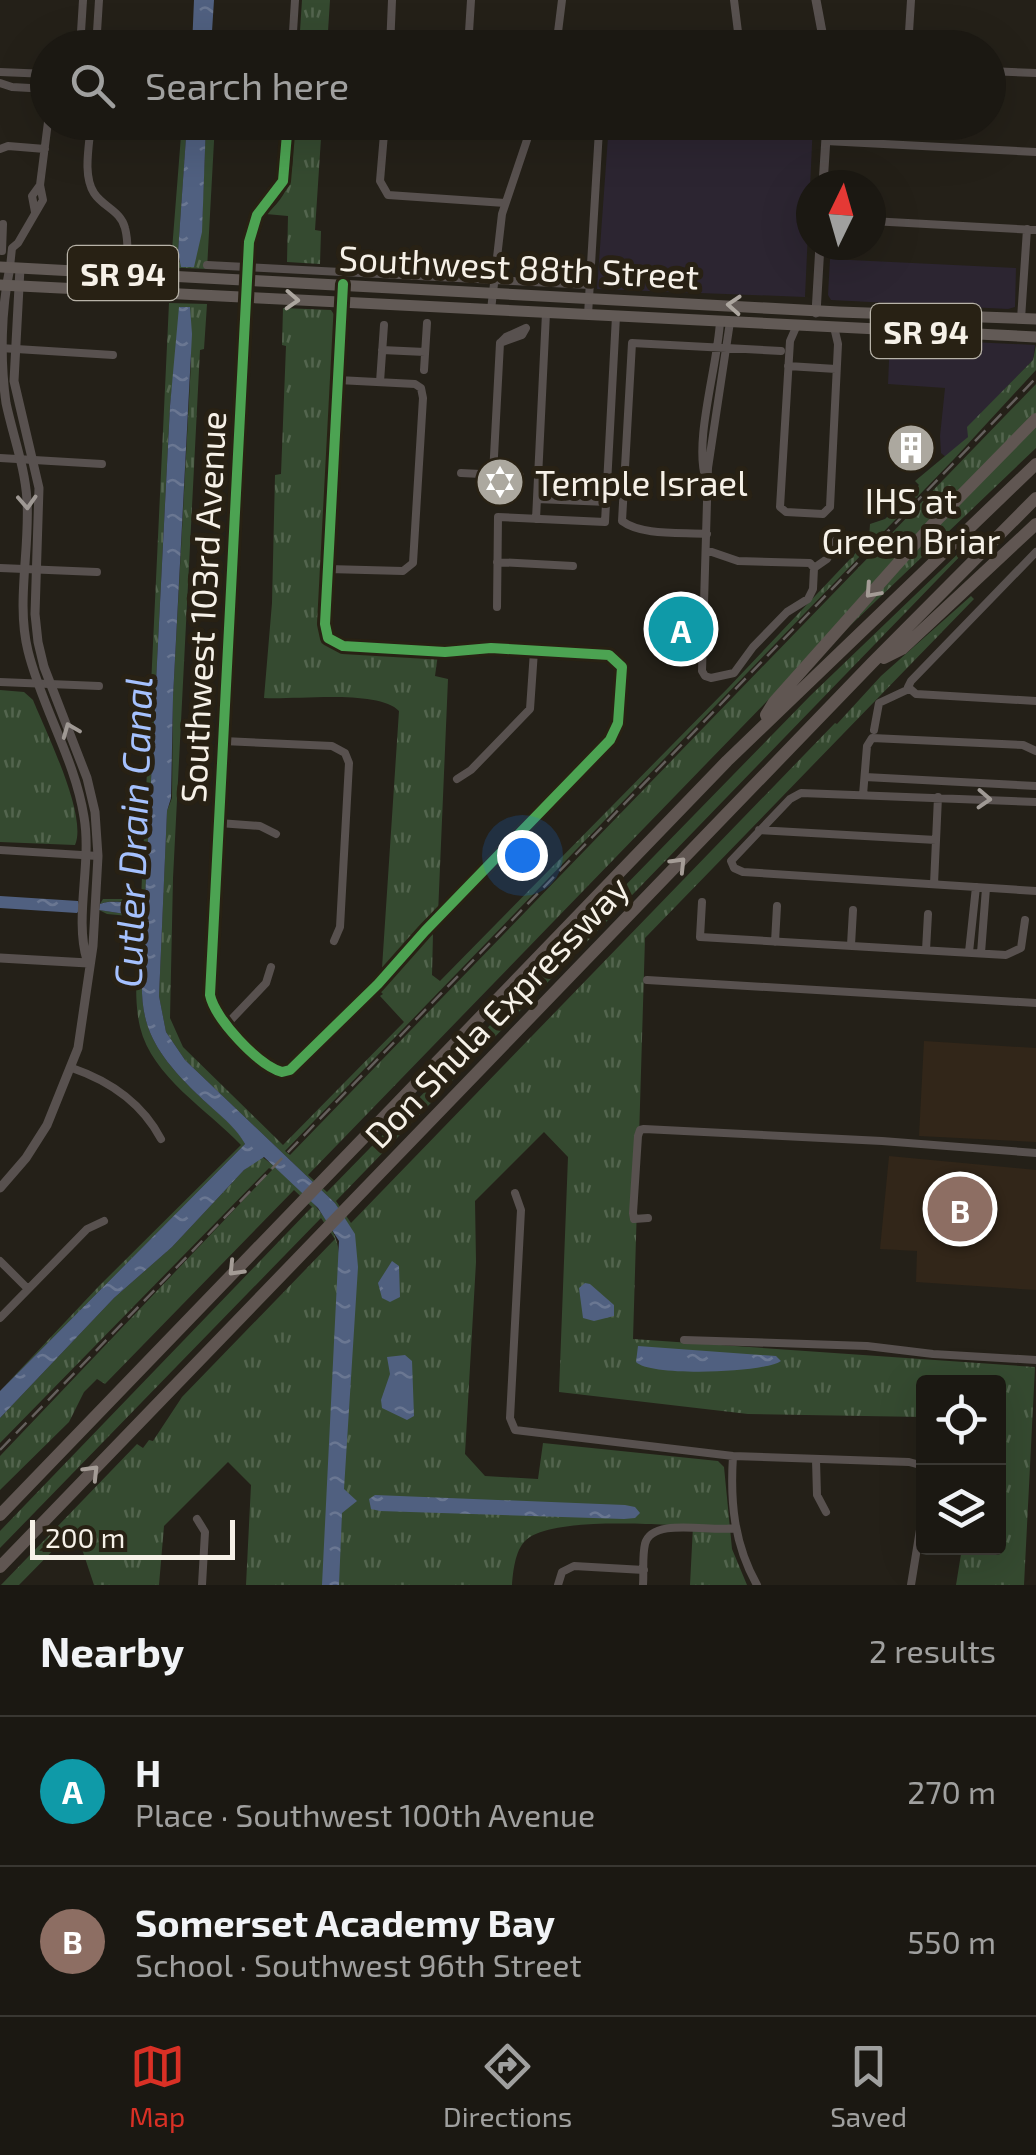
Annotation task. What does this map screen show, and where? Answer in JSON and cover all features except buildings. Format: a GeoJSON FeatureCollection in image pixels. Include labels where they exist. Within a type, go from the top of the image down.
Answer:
{"type":"FeatureCollection","features":[{"type":"Feature","properties":{"kind":"highway"},"geometry":{"type":"LineString","coordinates":[[758,730],[774,702],[885,576],[1036,420]]}},
{"type":"Feature","properties":{"kind":"highway","name":"Don Shula Expressway"},"geometry":{"type":"LineString","coordinates":[[0,1512],[758,730],[1036,464]]}},
{"type":"Feature","properties":{"kind":"highway","name":"Don Shula Expressway"},"geometry":{"type":"LineString","coordinates":[[0,1567],[1036,498]]}},
{"type":"Feature","properties":{"kind":"highway"},"geometry":{"type":"LineString","coordinates":[[872,663],[902,649],[1036,524]]}},
{"type":"Feature","properties":{"kind":"main road","name":"Southwest 88th Street"},"geometry":{"type":"LineString","coordinates":[[10,268],[247,273],[343,284],[493,286],[816,310],[1036,319]]}},
{"type":"Feature","properties":{"kind":"main road","name":"Southwest 88th Street"},"geometry":{"type":"LineString","coordinates":[[8,286],[1036,337]]}},
{"type":"Feature","properties":{"kind":"main road"},"geometry":{"type":"LineString","coordinates":[[981,334],[984,326],[997,318]]}},
{"type":"Feature","properties":{"kind":"street"},"geometry":{"type":"LineString","coordinates":[[81,30],[83,0]]}},
{"type":"Feature","properties":{"kind":"street"},"geometry":{"type":"LineString","coordinates":[[97,30],[98,0]]}},
{"type":"Feature","properties":{"kind":"street"},"geometry":{"type":"LineString","coordinates":[[293,30],[295,0]]}},
{"type":"Feature","properties":{"kind":"street"},"geometry":{"type":"LineString","coordinates":[[391,30],[392,0]]}},
{"type":"Feature","properties":{"kind":"street"},"geometry":{"type":"LineString","coordinates":[[469,30],[471,0]]}},
{"type":"Feature","properties":{"kind":"street"},"geometry":{"type":"LineString","coordinates":[[558,30],[562,0]]}},
{"type":"Feature","properties":{"kind":"street"},"geometry":{"type":"LineString","coordinates":[[734,0],[738,30]]}},
{"type":"Feature","properties":{"kind":"street"},"geometry":{"type":"LineString","coordinates":[[816,0],[822,30]]}},
{"type":"Feature","properties":{"kind":"street"},"geometry":{"type":"LineString","coordinates":[[909,30],[911,0]]}},
{"type":"Feature","properties":{"kind":"street"},"geometry":{"type":"LineString","coordinates":[[1006,71],[1036,73]]}},
{"type":"Feature","properties":{"kind":"street"},"geometry":{"type":"LineString","coordinates":[[0,72],[30,73]]}},
{"type":"Feature","properties":{"kind":"street"},"geometry":{"type":"LineString","coordinates":[[0,83],[30,87]]}},
{"type":"Feature","properties":{"kind":"street"},"geometry":{"type":"LineString","coordinates":[[18,244],[42,200],[46,140]]}},
{"type":"Feature","properties":{"kind":"street"},"geometry":{"type":"LineString","coordinates":[[91,140],[90,182],[95,195],[123,222],[125,292]]}},
{"type":"Feature","properties":{"kind":"street","name":"Southwest 103rd Avenue"},"geometry":{"type":"LineString","coordinates":[[286,140],[283,180],[254,219],[247,273],[210,997],[216,1015],[268,1066],[283,1072],[290,1070],[378,984],[610,740],[619,718],[622,670],[617,660],[606,654],[534,651]]}},
{"type":"Feature","properties":{"kind":"street"},"geometry":{"type":"LineString","coordinates":[[384,140],[381,186],[385,194],[505,203]]}},
{"type":"Feature","properties":{"kind":"street"},"geometry":{"type":"LineString","coordinates":[[491,310],[505,203],[527,140]]}},
{"type":"Feature","properties":{"kind":"street"},"geometry":{"type":"LineString","coordinates":[[588,315],[598,140]]}},
{"type":"Feature","properties":{"kind":"street"},"geometry":{"type":"LineString","coordinates":[[824,170],[826,141],[1036,152]]}},
{"type":"Feature","properties":{"kind":"street"},"geometry":{"type":"LineString","coordinates":[[0,148],[45,149]]}},
{"type":"Feature","properties":{"kind":"street"},"geometry":{"type":"LineString","coordinates":[[886,222],[1032,229],[1021,318]]}},
{"type":"Feature","properties":{"kind":"street"},"geometry":{"type":"LineString","coordinates":[[3,224],[2,247],[18,244]]}},
{"type":"Feature","properties":{"kind":"street"},"geometry":{"type":"LineString","coordinates":[[18,244],[21,250],[10,268],[1,348],[4,394],[21,459],[28,506],[24,630],[38,684],[77,785],[93,856]]}},
{"type":"Feature","properties":{"kind":"street"},"geometry":{"type":"LineString","coordinates":[[126,249],[166,252]]}},
{"type":"Feature","properties":{"kind":"street"},"geometry":{"type":"LineString","coordinates":[[816,326],[819,260]]}},
{"type":"Feature","properties":{"kind":"street","name":"Southwest 88th Street"},"geometry":{"type":"LineString","coordinates":[[207,265],[247,273],[493,286]]}},
{"type":"Feature","properties":{"kind":"street"},"geometry":{"type":"LineString","coordinates":[[343,284],[326,632],[334,643],[343,646],[446,652],[485,648],[534,651],[528,712],[471,770],[457,779]]}},
{"type":"Feature","properties":{"kind":"street"},"geometry":{"type":"LineString","coordinates":[[0,1188],[47,1125],[72,1068],[84,1014],[88,963],[83,945],[95,812],[87,778],[38,642],[35,614],[40,517],[34,460],[14,382],[8,286]]}},
{"type":"Feature","properties":{"kind":"street"},"geometry":{"type":"LineString","coordinates":[[492,474],[500,344],[522,335],[528,312]]}},
{"type":"Feature","properties":{"kind":"street"},"geometry":{"type":"LineString","coordinates":[[536,519],[546,312]]}},
{"type":"Feature","properties":{"kind":"street"},"geometry":{"type":"LineString","coordinates":[[497,607],[498,517],[606,522],[616,316]]}},
{"type":"Feature","properties":{"kind":"street"},"geometry":{"type":"LineString","coordinates":[[706,550],[738,561],[810,563],[814,568],[813,589],[808,599],[787,612],[764,635],[735,672],[710,678],[702,670],[707,485],[725,322]]}},
{"type":"Feature","properties":{"kind":"street"},"geometry":{"type":"LineString","coordinates":[[424,370],[427,324]]}},
{"type":"Feature","properties":{"kind":"street"},"geometry":{"type":"LineString","coordinates":[[380,382],[384,325]]}},
{"type":"Feature","properties":{"kind":"street"},"geometry":{"type":"LineString","coordinates":[[797,325],[790,342],[781,508],[823,514],[830,506],[838,344],[834,327]]}},
{"type":"Feature","properties":{"kind":"street"},"geometry":{"type":"LineString","coordinates":[[707,534],[627,526],[621,517],[632,343],[781,351]]}},
{"type":"Feature","properties":{"kind":"street"},"geometry":{"type":"LineString","coordinates":[[1,348],[113,355]]}},
{"type":"Feature","properties":{"kind":"street"},"geometry":{"type":"LineString","coordinates":[[382,350],[426,352]]}},
{"type":"Feature","properties":{"kind":"street"},"geometry":{"type":"LineString","coordinates":[[788,366],[836,368]]}},
{"type":"Feature","properties":{"kind":"street"},"geometry":{"type":"LineString","coordinates":[[328,569],[403,571],[414,560],[423,398],[421,388],[415,384],[338,380]]}},
{"type":"Feature","properties":{"kind":"street"},"geometry":{"type":"LineString","coordinates":[[0,458],[102,464]]}},
{"type":"Feature","properties":{"kind":"street"},"geometry":{"type":"LineString","coordinates":[[461,473],[520,476]]}},
{"type":"Feature","properties":{"kind":"street"},"geometry":{"type":"LineString","coordinates":[[707,485],[725,488]]}},
{"type":"Feature","properties":{"kind":"street"},"geometry":{"type":"LineString","coordinates":[[537,499],[606,502]]}},
{"type":"Feature","properties":{"kind":"street"},"geometry":{"type":"LineString","coordinates":[[814,568],[827,559],[839,534]]}},
{"type":"Feature","properties":{"kind":"street"},"geometry":{"type":"LineString","coordinates":[[909,689],[911,680],[1036,552]]}},
{"type":"Feature","properties":{"kind":"street"},"geometry":{"type":"LineString","coordinates":[[497,562],[573,566]]}},
{"type":"Feature","properties":{"kind":"street"},"geometry":{"type":"LineString","coordinates":[[0,568],[97,572]]}},
{"type":"Feature","properties":{"kind":"street"},"geometry":{"type":"LineString","coordinates":[[0,682],[99,686]]}},
{"type":"Feature","properties":{"kind":"street"},"geometry":{"type":"LineString","coordinates":[[909,689],[916,694],[1036,701]]}},
{"type":"Feature","properties":{"kind":"street"},"geometry":{"type":"LineString","coordinates":[[874,730],[879,703],[909,689]]}},
{"type":"Feature","properties":{"kind":"street"},"geometry":{"type":"LineString","coordinates":[[864,787],[868,740],[876,738],[1023,744],[1036,751]]}},
{"type":"Feature","properties":{"kind":"street"},"geometry":{"type":"LineString","coordinates":[[223,741],[335,747],[344,751],[349,763],[340,927],[334,941]]}},
{"type":"Feature","properties":{"kind":"street"},"geometry":{"type":"LineString","coordinates":[[1036,776],[1036,786],[864,787],[843,793],[797,794],[733,856],[732,866],[742,872],[1036,890]]}},
{"type":"Feature","properties":{"kind":"street"},"geometry":{"type":"LineString","coordinates":[[864,787],[938,797],[1036,802]]}},
{"type":"Feature","properties":{"kind":"street"},"geometry":{"type":"LineString","coordinates":[[934,884],[938,797]]}},
{"type":"Feature","properties":{"kind":"street"},"geometry":{"type":"LineString","coordinates":[[219,823],[260,826],[276,834]]}},
{"type":"Feature","properties":{"kind":"street"},"geometry":{"type":"LineString","coordinates":[[759,830],[936,840]]}},
{"type":"Feature","properties":{"kind":"street"},"geometry":{"type":"LineString","coordinates":[[0,850],[93,856]]}},
{"type":"Feature","properties":{"kind":"street"},"geometry":{"type":"LineString","coordinates":[[969,952],[980,888]]}},
{"type":"Feature","properties":{"kind":"street"},"geometry":{"type":"LineString","coordinates":[[980,888],[981,953]]}},
{"type":"Feature","properties":{"kind":"street"},"geometry":{"type":"LineString","coordinates":[[702,902],[700,937],[1006,955],[1020,950],[1025,920]]}},
{"type":"Feature","properties":{"kind":"street"},"geometry":{"type":"LineString","coordinates":[[775,942],[777,906]]}},
{"type":"Feature","properties":{"kind":"street"},"geometry":{"type":"LineString","coordinates":[[851,946],[853,910]]}},
{"type":"Feature","properties":{"kind":"street"},"geometry":{"type":"LineString","coordinates":[[926,950],[928,914]]}},
{"type":"Feature","properties":{"kind":"street"},"geometry":{"type":"LineString","coordinates":[[0,958],[88,963]]}},
{"type":"Feature","properties":{"kind":"street"},"geometry":{"type":"LineString","coordinates":[[226,1026],[266,983],[271,967]]}},
{"type":"Feature","properties":{"kind":"street"},"geometry":{"type":"LineString","coordinates":[[647,980],[1036,1003]]}},
{"type":"Feature","properties":{"kind":"street"},"geometry":{"type":"LineString","coordinates":[[72,1068],[114,1086],[153,1123],[162,1139]]}},
{"type":"Feature","properties":{"kind":"street"},"geometry":{"type":"LineString","coordinates":[[648,1218],[634,1219],[633,1213],[640,1130],[882,1141],[1036,1153]]}},
{"type":"Feature","properties":{"kind":"street"},"geometry":{"type":"LineString","coordinates":[[515,1193],[521,1210],[510,1418],[513,1427],[522,1432],[733,1456],[916,1465]]}},
{"type":"Feature","properties":{"kind":"street"},"geometry":{"type":"LineString","coordinates":[[0,1318],[86,1229],[104,1221]]}},
{"type":"Feature","properties":{"kind":"street"},"geometry":{"type":"LineString","coordinates":[[0,1261],[28,1288]]}},
{"type":"Feature","properties":{"kind":"street"},"geometry":{"type":"LineString","coordinates":[[684,1340],[866,1346],[1036,1360]]}},
{"type":"Feature","properties":{"kind":"street"},"geometry":{"type":"LineString","coordinates":[[733,1456],[735,1528],[757,1585]]}},
{"type":"Feature","properties":{"kind":"street"},"geometry":{"type":"LineString","coordinates":[[816,1460],[817,1493],[826,1512]]}},
{"type":"Feature","properties":{"kind":"street"},"geometry":{"type":"LineString","coordinates":[[197,1519],[205,1532],[202,1585]]}},
{"type":"Feature","properties":{"kind":"street"},"geometry":{"type":"LineString","coordinates":[[643,1585],[646,1542],[658,1530],[735,1528]]}},
{"type":"Feature","properties":{"kind":"street"},"geometry":{"type":"LineString","coordinates":[[911,1585],[916,1554]]}},
{"type":"Feature","properties":{"kind":"street"},"geometry":{"type":"LineString","coordinates":[[558,1585],[564,1570],[574,1566],[644,1570]]}},
{"type":"Feature","properties":{"kind":"shaded area"},"geometry":{"type":"Polygon","coordinates":[[[608,140],[812,140],[811,170],[796,170],[796,260],[807,260],[805,297],[597,289],[608,140]]]}},
{"type":"Feature","properties":{"kind":"shaded area"},"geometry":{"type":"Polygon","coordinates":[[[830,260],[1016,268],[1015,307],[1008,309],[831,300],[830,260]]]}},
{"type":"Feature","properties":{"kind":"shaded area"},"geometry":{"type":"Polygon","coordinates":[[[890,338],[1035,345],[1033,360],[968,427],[969,436],[947,458],[941,453],[940,436],[945,388],[888,384],[890,338]]]}},
{"type":"Feature","properties":{"kind":"shaded area"},"geometry":{"type":"Polygon","coordinates":[[[924,1041],[1036,1048],[1036,1142],[919,1136],[924,1041]]]}},
{"type":"Feature","properties":{"kind":"shaded area"},"geometry":{"type":"Polygon","coordinates":[[[889,1156],[1036,1170],[1036,1290],[916,1282],[917,1251],[880,1249],[889,1156]]]}},
{"type":"Feature","properties":{"kind":"green space"},"geometry":{"type":"Polygon","coordinates":[[[302,0],[330,0],[328,30],[300,30],[302,0]]]}},
{"type":"Feature","properties":{"kind":"green space"},"geometry":{"type":"Polygon","coordinates":[[[181,140],[186,140],[178,252],[179,262],[189,266],[202,224],[205,140],[214,140],[207,269],[136,266],[130,261],[171,263],[181,140]]]}},
{"type":"Feature","properties":{"kind":"green space"},"geometry":{"type":"Polygon","coordinates":[[[294,140],[321,140],[315,230],[321,231],[320,264],[287,262],[288,216],[266,214],[284,194],[293,161],[294,140]]]}},
{"type":"Feature","properties":{"kind":"green space"},"geometry":{"type":"Polygon","coordinates":[[[169,303],[207,304],[204,349],[200,350],[173,878],[170,1018],[183,1047],[283,1145],[404,1022],[378,989],[429,932],[433,934],[432,975],[440,981],[869,539],[870,524],[885,519],[919,485],[915,481],[968,437],[967,427],[1033,360],[1036,345],[1036,370],[954,459],[285,1151],[290,1155],[1036,384],[1036,413],[799,668],[308,1175],[327,1192],[542,977],[539,974],[810,696],[965,547],[336,1201],[351,1223],[881,676],[971,596],[974,599],[645,938],[633,1339],[1035,1367],[1024,1585],[956,1585],[961,1555],[1006,1555],[1006,1375],[916,1375],[916,1417],[748,1414],[559,1392],[568,1157],[544,1132],[475,1201],[476,1262],[465,1454],[485,1476],[538,1479],[543,1443],[718,1461],[724,1467],[732,1549],[747,1585],[690,1585],[693,1526],[631,1524],[579,1525],[538,1533],[519,1550],[512,1585],[246,1585],[251,1485],[228,1462],[164,1526],[159,1585],[94,1585],[75,1528],[19,1585],[1,1585],[137,1444],[143,1448],[149,1440],[153,1441],[182,1397],[335,1239],[321,1218],[0,1548],[0,1531],[312,1207],[294,1190],[105,1384],[97,1379],[84,1392],[69,1422],[0,1490],[0,1456],[272,1170],[269,1168],[0,1443],[0,1418],[114,1298],[172,1247],[244,1170],[262,1157],[298,1187],[321,1213],[337,1240],[339,1253],[352,1232],[335,1203],[185,1060],[166,1032],[159,996],[191,363],[189,307],[170,405],[145,899],[100,904],[103,899],[141,899],[169,303]]]}},
{"type":"Feature","properties":{"kind":"green space"},"geometry":{"type":"Polygon","coordinates":[[[283,308],[331,310],[335,316],[324,635],[339,647],[351,650],[412,652],[414,656],[438,654],[435,676],[448,679],[438,914],[376,983],[373,980],[394,957],[382,968],[399,711],[389,704],[356,698],[264,698],[272,603],[275,475],[281,474],[286,346],[282,345],[283,308]]]}},
{"type":"Feature","properties":{"kind":"green space"},"geometry":{"type":"Polygon","coordinates":[[[1036,425],[1036,448],[832,643],[881,585],[1036,425]]]}},
{"type":"Feature","properties":{"kind":"green space"},"geometry":{"type":"Polygon","coordinates":[[[0,690],[24,692],[33,700],[71,794],[76,814],[75,845],[0,842],[0,690]]]}},
{"type":"Feature","properties":{"kind":"green space"},"geometry":{"type":"Polygon","coordinates":[[[99,910],[145,917],[142,994],[150,1032],[175,1071],[230,1124],[245,1144],[0,1391],[241,1145],[183,1092],[146,1045],[136,1000],[140,917],[99,910]]]}},
{"type":"Feature","properties":{"kind":"water"},"geometry":{"type":"Polygon","coordinates":[[[194,0],[214,0],[212,30],[193,30],[194,0]]]}},
{"type":"Feature","properties":{"kind":"water"},"geometry":{"type":"Polygon","coordinates":[[[186,140],[205,140],[202,232],[194,267],[181,267],[178,252],[186,140]]]}},
{"type":"Feature","properties":{"kind":"water"},"geometry":{"type":"Polygon","coordinates":[[[179,307],[190,307],[192,334],[159,996],[166,1032],[185,1060],[335,1203],[355,1234],[358,1267],[344,1489],[357,1501],[342,1513],[339,1585],[322,1585],[339,1241],[318,1208],[264,1157],[244,1170],[172,1247],[114,1298],[0,1418],[0,1391],[245,1144],[175,1071],[150,1032],[142,994],[145,917],[99,910],[105,902],[145,899],[170,406],[179,307]]]}},
{"type":"Feature","properties":{"kind":"water"},"geometry":{"type":"Polygon","coordinates":[[[0,896],[78,901],[80,909],[77,913],[0,908],[0,896]]]}},
{"type":"Feature","properties":{"kind":"water"},"geometry":{"type":"Polygon","coordinates":[[[392,1261],[399,1266],[400,1297],[390,1302],[382,1298],[378,1283],[392,1261]]]}},
{"type":"Feature","properties":{"kind":"water"},"geometry":{"type":"Polygon","coordinates":[[[585,1283],[614,1305],[614,1316],[594,1321],[583,1318],[579,1288],[585,1283]]]}},
{"type":"Feature","properties":{"kind":"water"},"geometry":{"type":"Polygon","coordinates":[[[638,1346],[776,1356],[781,1361],[732,1371],[662,1370],[636,1362],[638,1346]]]}},
{"type":"Feature","properties":{"kind":"water"},"geometry":{"type":"Polygon","coordinates":[[[405,1355],[412,1361],[414,1416],[407,1420],[382,1408],[381,1400],[390,1374],[387,1357],[405,1355]]]}},
{"type":"Feature","properties":{"kind":"water"},"geometry":{"type":"Polygon","coordinates":[[[375,1495],[625,1505],[640,1513],[624,1519],[380,1511],[371,1509],[369,1499],[375,1495]]]}},
{"type":"Feature","properties":{"kind":"railway"},"geometry":{"type":"LineString","coordinates":[[0,1450],[1036,378]]}},
{"type":"Feature","properties":{"kind":"cycle path"},"geometry":{"type":"LineString","coordinates":[[286,140],[283,181],[257,215],[249,242],[210,995],[239,1040],[282,1072],[290,1070],[378,984],[610,740],[618,723],[622,667],[609,655],[491,648],[445,652],[343,646],[328,638],[325,624],[343,284]]}},
{"type":"Feature","properties":{"kind":"place","name":"IHS at Green Briar"},"geometry":{"type":"Point","coordinates":[911,448]}},
{"type":"Feature","properties":{"kind":"place","name":"Temple Israel"},"geometry":{"type":"Point","coordinates":[500,482]}},
{"type":"Feature","properties":{"kind":"place","name":"H"},"geometry":{"type":"Point","coordinates":[681,629]}},
{"type":"Feature","properties":{"kind":"place","name":"Somerset Academy Bay"},"geometry":{"type":"Point","coordinates":[960,1209]}},
{"type":"Feature","properties":{"kind":"water label","name":"Cutler Drain Canal"},"geometry":{"type":"Point","coordinates":[132,832]}}]}
